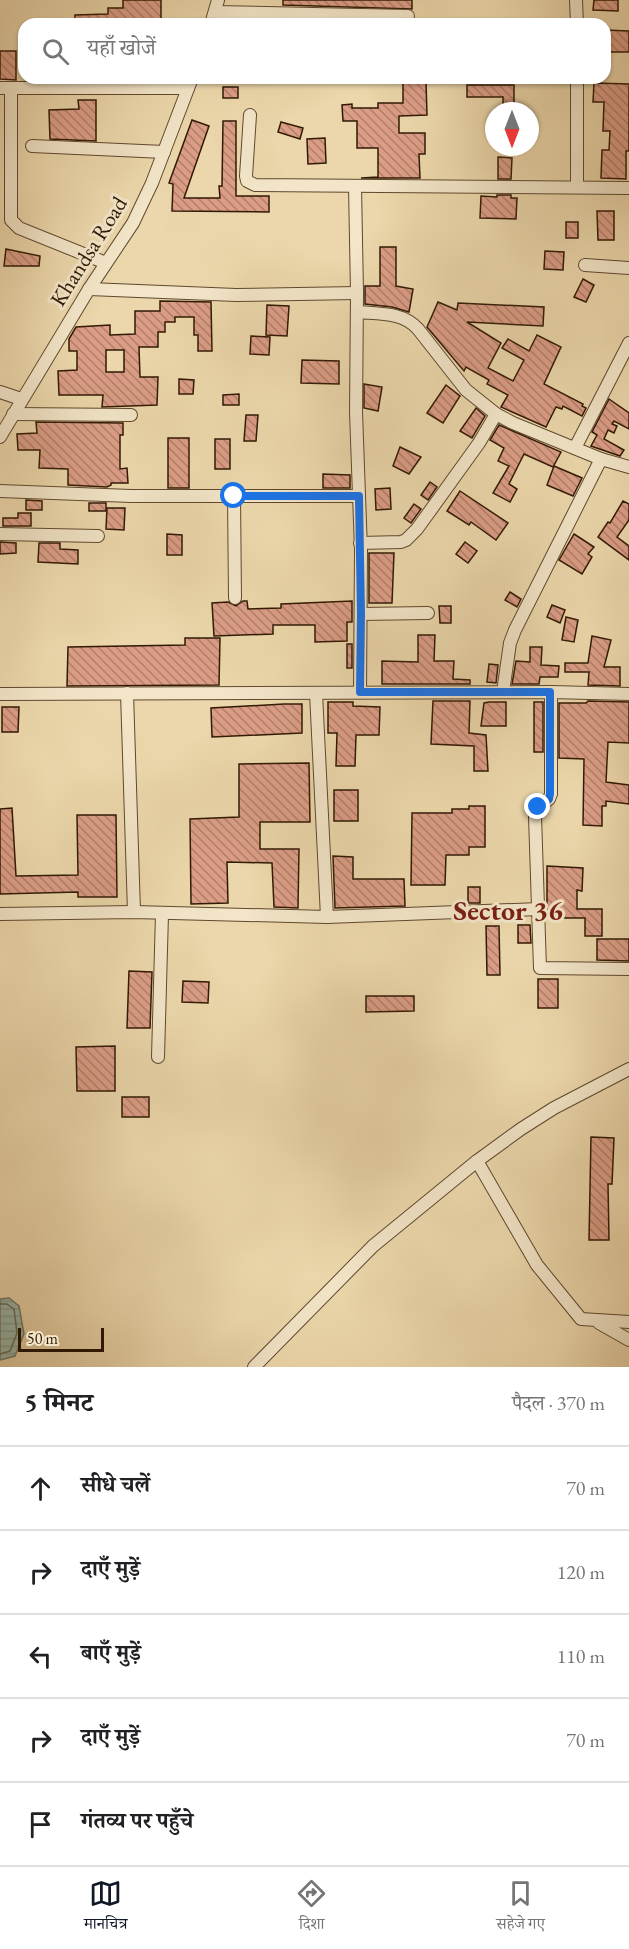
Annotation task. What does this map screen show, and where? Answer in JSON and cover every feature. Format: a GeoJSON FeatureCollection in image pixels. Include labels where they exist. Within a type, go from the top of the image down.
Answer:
{"type":"FeatureCollection","features":[{"type":"Feature","properties":{"kind":"street"},"geometry":{"type":"LineString","coordinates":[[576,0],[577,18]]}},
{"type":"Feature","properties":{"kind":"street"},"geometry":{"type":"LineString","coordinates":[[214,12],[408,16]]}},
{"type":"Feature","properties":{"kind":"street"},"geometry":{"type":"LineString","coordinates":[[106,263],[19,228],[11,220],[5,88],[153,84]]}},
{"type":"Feature","properties":{"kind":"street","name":"Khandsa Road"},"geometry":{"type":"LineString","coordinates":[[0,437],[89,289],[133,223],[164,152],[190,84]]}},
{"type":"Feature","properties":{"kind":"street"},"geometry":{"type":"LineString","coordinates":[[577,84],[577,187]]}},
{"type":"Feature","properties":{"kind":"street"},"geometry":{"type":"LineString","coordinates":[[250,115],[246,173],[249,183],[255,185],[629,188]]}},
{"type":"Feature","properties":{"kind":"street"},"geometry":{"type":"LineString","coordinates":[[32,146],[164,152]]}},
{"type":"Feature","properties":{"kind":"street"},"geometry":{"type":"LineString","coordinates":[[355,186],[360,692]]}},
{"type":"Feature","properties":{"kind":"street"},"geometry":{"type":"LineString","coordinates":[[585,265],[629,268]]}},
{"type":"Feature","properties":{"kind":"street"},"geometry":{"type":"LineString","coordinates":[[89,289],[236,295],[357,293]]}},
{"type":"Feature","properties":{"kind":"street"},"geometry":{"type":"LineString","coordinates":[[357,312],[396,316],[411,322],[466,390],[496,414],[601,459],[629,467]]}},
{"type":"Feature","properties":{"kind":"street"},"geometry":{"type":"LineString","coordinates":[[575,448],[629,343]]}},
{"type":"Feature","properties":{"kind":"street"},"geometry":{"type":"LineString","coordinates":[[0,392],[21,399]]}},
{"type":"Feature","properties":{"kind":"street"},"geometry":{"type":"LineString","coordinates":[[13,414],[131,416]]}},
{"type":"Feature","properties":{"kind":"street"},"geometry":{"type":"LineString","coordinates":[[360,543],[392,543],[406,540],[417,529],[479,443],[496,414]]}},
{"type":"Feature","properties":{"kind":"street"},"geometry":{"type":"LineString","coordinates":[[503,692],[510,643],[520,616],[601,459]]}},
{"type":"Feature","properties":{"kind":"street"},"geometry":{"type":"LineString","coordinates":[[0,491],[131,496],[359,496]]}},
{"type":"Feature","properties":{"kind":"street"},"geometry":{"type":"LineString","coordinates":[[234,496],[235,598]]}},
{"type":"Feature","properties":{"kind":"street"},"geometry":{"type":"LineString","coordinates":[[0,534],[98,536]]}},
{"type":"Feature","properties":{"kind":"street"},"geometry":{"type":"LineString","coordinates":[[361,614],[428,613]]}},
{"type":"Feature","properties":{"kind":"street"},"geometry":{"type":"LineString","coordinates":[[550,692],[550,794],[549,799],[536,809],[535,816],[540,969],[629,969]]}},
{"type":"Feature","properties":{"kind":"street"},"geometry":{"type":"LineString","coordinates":[[0,694],[550,692],[629,694]]}},
{"type":"Feature","properties":{"kind":"street"},"geometry":{"type":"LineString","coordinates":[[126,693],[134,912]]}},
{"type":"Feature","properties":{"kind":"street"},"geometry":{"type":"LineString","coordinates":[[316,693],[327,917]]}},
{"type":"Feature","properties":{"kind":"street"},"geometry":{"type":"LineString","coordinates":[[0,914],[134,912],[327,917],[539,909]]}},
{"type":"Feature","properties":{"kind":"street"},"geometry":{"type":"LineString","coordinates":[[158,1057],[162,914]]}},
{"type":"Feature","properties":{"kind":"street"},"geometry":{"type":"LineString","coordinates":[[254,1367],[373,1246],[477,1161],[554,1108],[629,1069]]}},
{"type":"Feature","properties":{"kind":"street"},"geometry":{"type":"LineString","coordinates":[[477,1161],[537,1265],[581,1320],[629,1322]]}},
{"type":"Feature","properties":{"kind":"street"},"geometry":{"type":"LineString","coordinates":[[594,1320],[629,1340]]}},
{"type":"Feature","properties":{"kind":"water"},"geometry":{"type":"Polygon","coordinates":[[[9,1298],[19,1306],[24,1334],[15,1356],[0,1360],[0,1299],[9,1298]]]}},
{"type":"Feature","properties":{"kind":"building"},"geometry":{"type":"Polygon","coordinates":[[[123,0],[161,0],[161,18],[75,18],[75,15],[108,14],[108,8],[123,8],[123,0]]]}},
{"type":"Feature","properties":{"kind":"building"},"geometry":{"type":"Polygon","coordinates":[[[283,0],[412,0],[412,9],[283,5],[283,0]]]}},
{"type":"Feature","properties":{"kind":"building"},"geometry":{"type":"Polygon","coordinates":[[[594,0],[618,0],[618,11],[593,10],[594,0]]]}},
{"type":"Feature","properties":{"kind":"building"},"geometry":{"type":"Polygon","coordinates":[[[611,30],[629,31],[629,52],[611,52],[611,30]]]}},
{"type":"Feature","properties":{"kind":"building"},"geometry":{"type":"Polygon","coordinates":[[[0,51],[16,51],[16,80],[0,79],[0,51]]]}},
{"type":"Feature","properties":{"kind":"building"},"geometry":{"type":"Polygon","coordinates":[[[403,84],[426,84],[427,115],[399,116],[399,133],[425,133],[425,154],[419,154],[420,178],[361,178],[378,177],[378,148],[357,148],[357,121],[343,121],[342,105],[352,104],[352,108],[378,108],[378,103],[403,103],[403,84]]]}},
{"type":"Feature","properties":{"kind":"building"},"geometry":{"type":"Polygon","coordinates":[[[594,84],[629,84],[629,151],[626,151],[626,179],[601,178],[602,150],[609,150],[610,131],[603,131],[604,102],[593,102],[594,84]]]}},
{"type":"Feature","properties":{"kind":"building"},"geometry":{"type":"Polygon","coordinates":[[[467,85],[514,85],[514,102],[503,102],[503,97],[467,97],[467,85]]]}},
{"type":"Feature","properties":{"kind":"building"},"geometry":{"type":"Polygon","coordinates":[[[223,87],[238,87],[238,98],[223,98],[223,87]]]}},
{"type":"Feature","properties":{"kind":"building"},"geometry":{"type":"Polygon","coordinates":[[[78,100],[96,100],[96,141],[50,139],[49,110],[79,109],[78,100]]]}},
{"type":"Feature","properties":{"kind":"building"},"geometry":{"type":"Polygon","coordinates":[[[192,120],[209,126],[184,198],[220,198],[223,121],[236,121],[236,196],[269,196],[269,212],[172,211],[173,184],[169,183],[192,120]]]}},
{"type":"Feature","properties":{"kind":"building"},"geometry":{"type":"Polygon","coordinates":[[[281,122],[303,128],[300,139],[278,132],[281,122]]]}},
{"type":"Feature","properties":{"kind":"building"},"geometry":{"type":"Polygon","coordinates":[[[325,138],[326,163],[308,164],[307,139],[325,138]]]}},
{"type":"Feature","properties":{"kind":"building"},"geometry":{"type":"Polygon","coordinates":[[[498,157],[512,158],[511,179],[498,179],[498,157]]]}},
{"type":"Feature","properties":{"kind":"building"},"geometry":{"type":"Polygon","coordinates":[[[497,195],[511,195],[511,198],[517,198],[516,219],[480,218],[481,196],[497,197],[497,195]]]}},
{"type":"Feature","properties":{"kind":"building"},"geometry":{"type":"Polygon","coordinates":[[[597,211],[614,211],[614,240],[598,240],[597,211]]]}},
{"type":"Feature","properties":{"kind":"building"},"geometry":{"type":"Polygon","coordinates":[[[566,222],[578,222],[578,238],[566,238],[566,222]]]}},
{"type":"Feature","properties":{"kind":"building"},"geometry":{"type":"Polygon","coordinates":[[[380,247],[396,247],[396,286],[413,289],[409,312],[392,307],[365,304],[365,286],[380,286],[380,247]]]}},
{"type":"Feature","properties":{"kind":"building"},"geometry":{"type":"Polygon","coordinates":[[[6,249],[40,256],[39,266],[4,266],[6,249]]]}},
{"type":"Feature","properties":{"kind":"building"},"geometry":{"type":"Polygon","coordinates":[[[545,251],[564,252],[563,270],[544,269],[545,251]]]}},
{"type":"Feature","properties":{"kind":"building"},"geometry":{"type":"Polygon","coordinates":[[[583,279],[594,285],[586,302],[574,297],[583,279]]]}},
{"type":"Feature","properties":{"kind":"building"},"geometry":{"type":"Polygon","coordinates":[[[160,301],[211,302],[212,351],[198,351],[198,335],[194,335],[194,317],[175,317],[175,322],[165,322],[165,332],[158,332],[158,347],[139,347],[140,377],[158,377],[157,405],[102,407],[103,395],[59,395],[58,371],[77,370],[77,351],[69,351],[69,339],[76,327],[110,325],[110,335],[135,334],[135,311],[160,311],[160,301]],[[106,350],[106,372],[124,372],[124,350],[106,350]]]}},
{"type":"Feature","properties":{"kind":"building"},"geometry":{"type":"Polygon","coordinates":[[[438,302],[457,310],[458,303],[544,307],[543,326],[467,322],[501,343],[488,368],[513,381],[524,360],[502,348],[508,339],[529,351],[537,335],[561,347],[544,384],[583,404],[582,406],[586,408],[582,416],[563,406],[562,409],[556,407],[546,427],[501,407],[508,395],[487,384],[489,380],[466,367],[464,371],[427,327],[438,302]]]}},
{"type":"Feature","properties":{"kind":"building"},"geometry":{"type":"Polygon","coordinates":[[[267,305],[289,306],[287,336],[266,335],[267,305]]]}},
{"type":"Feature","properties":{"kind":"building"},"geometry":{"type":"Polygon","coordinates":[[[251,336],[270,337],[269,355],[250,354],[251,336]]]}},
{"type":"Feature","properties":{"kind":"building"},"geometry":{"type":"Polygon","coordinates":[[[302,360],[339,361],[339,384],[301,383],[302,360]]]}},
{"type":"Feature","properties":{"kind":"building"},"geometry":{"type":"Polygon","coordinates":[[[179,379],[194,380],[193,394],[179,394],[179,379]]]}},
{"type":"Feature","properties":{"kind":"building"},"geometry":{"type":"Polygon","coordinates":[[[364,384],[382,387],[378,411],[364,408],[364,384]]]}},
{"type":"Feature","properties":{"kind":"building"},"geometry":{"type":"Polygon","coordinates":[[[446,385],[460,396],[443,423],[427,413],[446,385]]]}},
{"type":"Feature","properties":{"kind":"building"},"geometry":{"type":"Polygon","coordinates":[[[239,394],[239,405],[223,405],[223,395],[239,394]]]}},
{"type":"Feature","properties":{"kind":"building"},"geometry":{"type":"Polygon","coordinates":[[[609,399],[629,413],[629,429],[614,421],[612,424],[617,426],[614,433],[608,430],[604,439],[624,450],[620,456],[591,446],[597,435],[592,432],[609,399]]]}},
{"type":"Feature","properties":{"kind":"building"},"geometry":{"type":"Polygon","coordinates":[[[476,408],[485,416],[472,438],[460,431],[476,408]]]}},
{"type":"Feature","properties":{"kind":"building"},"geometry":{"type":"Polygon","coordinates":[[[246,415],[258,415],[256,441],[244,441],[246,415]]]}},
{"type":"Feature","properties":{"kind":"building"},"geometry":{"type":"Polygon","coordinates":[[[36,422],[123,423],[123,435],[120,435],[120,469],[127,468],[128,483],[111,483],[107,487],[68,485],[68,469],[39,468],[40,450],[18,450],[17,434],[37,433],[36,422]]]}},
{"type":"Feature","properties":{"kind":"building"},"geometry":{"type":"Polygon","coordinates":[[[499,425],[561,452],[553,467],[524,454],[509,484],[517,489],[510,502],[493,493],[509,466],[498,461],[504,448],[490,440],[499,425]]]}},
{"type":"Feature","properties":{"kind":"building"},"geometry":{"type":"Polygon","coordinates":[[[168,438],[189,438],[189,488],[168,488],[168,438]]]}},
{"type":"Feature","properties":{"kind":"building"},"geometry":{"type":"Polygon","coordinates":[[[215,439],[230,439],[230,469],[215,469],[215,439]]]}},
{"type":"Feature","properties":{"kind":"building"},"geometry":{"type":"Polygon","coordinates":[[[400,447],[421,457],[409,474],[393,466],[400,447]]]}},
{"type":"Feature","properties":{"kind":"building"},"geometry":{"type":"Polygon","coordinates":[[[554,466],[582,478],[573,496],[547,485],[554,466]]]}},
{"type":"Feature","properties":{"kind":"building"},"geometry":{"type":"Polygon","coordinates":[[[323,474],[350,475],[350,488],[323,488],[323,474]]]}},
{"type":"Feature","properties":{"kind":"building"},"geometry":{"type":"Polygon","coordinates":[[[430,482],[437,487],[428,500],[421,495],[430,482]]]}},
{"type":"Feature","properties":{"kind":"building"},"geometry":{"type":"Polygon","coordinates":[[[390,488],[391,509],[376,510],[375,489],[390,488]]]}},
{"type":"Feature","properties":{"kind":"building"},"geometry":{"type":"Polygon","coordinates":[[[460,491],[508,523],[496,540],[471,522],[469,525],[447,511],[460,491]]]}},
{"type":"Feature","properties":{"kind":"building"},"geometry":{"type":"Polygon","coordinates":[[[26,500],[42,501],[42,510],[26,510],[26,500]]]}},
{"type":"Feature","properties":{"kind":"building"},"geometry":{"type":"Polygon","coordinates":[[[623,501],[629,504],[629,520],[617,537],[629,546],[629,560],[598,537],[608,522],[610,523],[623,501]]]}},
{"type":"Feature","properties":{"kind":"building"},"geometry":{"type":"Polygon","coordinates":[[[89,503],[106,503],[106,511],[89,511],[89,503]]]}},
{"type":"Feature","properties":{"kind":"building"},"geometry":{"type":"Polygon","coordinates":[[[414,504],[421,509],[411,523],[404,518],[414,504]]]}},
{"type":"Feature","properties":{"kind":"building"},"geometry":{"type":"Polygon","coordinates":[[[107,508],[125,508],[124,530],[106,529],[107,508]]]}},
{"type":"Feature","properties":{"kind":"building"},"geometry":{"type":"Polygon","coordinates":[[[18,513],[31,513],[31,526],[3,526],[3,518],[18,518],[18,513]]]}},
{"type":"Feature","properties":{"kind":"building"},"geometry":{"type":"Polygon","coordinates":[[[167,534],[182,535],[182,555],[167,555],[167,534]]]}},
{"type":"Feature","properties":{"kind":"building"},"geometry":{"type":"Polygon","coordinates":[[[574,534],[594,547],[588,554],[592,557],[582,574],[559,560],[574,534]]]}},
{"type":"Feature","properties":{"kind":"building"},"geometry":{"type":"Polygon","coordinates":[[[0,542],[16,543],[16,553],[0,554],[0,542]]]}},
{"type":"Feature","properties":{"kind":"building"},"geometry":{"type":"Polygon","coordinates":[[[465,542],[477,551],[468,563],[456,554],[465,542]]]}},
{"type":"Feature","properties":{"kind":"building"},"geometry":{"type":"Polygon","coordinates":[[[39,543],[60,543],[60,549],[78,550],[78,564],[38,562],[39,543]]]}},
{"type":"Feature","properties":{"kind":"building"},"geometry":{"type":"Polygon","coordinates":[[[369,553],[394,553],[392,603],[369,603],[369,553]]]}},
{"type":"Feature","properties":{"kind":"building"},"geometry":{"type":"Polygon","coordinates":[[[510,592],[521,599],[517,607],[505,600],[510,592]]]}},
{"type":"Feature","properties":{"kind":"building"},"geometry":{"type":"Polygon","coordinates":[[[247,601],[248,609],[281,608],[281,604],[352,601],[352,622],[347,622],[347,641],[315,642],[315,625],[273,625],[273,634],[214,636],[212,603],[228,602],[236,606],[247,601]]]}},
{"type":"Feature","properties":{"kind":"building"},"geometry":{"type":"Polygon","coordinates":[[[552,605],[565,610],[560,623],[547,617],[552,605]]]}},
{"type":"Feature","properties":{"kind":"building"},"geometry":{"type":"Polygon","coordinates":[[[439,606],[451,606],[451,623],[440,623],[439,606]]]}},
{"type":"Feature","properties":{"kind":"building"},"geometry":{"type":"Polygon","coordinates":[[[566,617],[578,620],[574,642],[562,640],[566,617]]]}},
{"type":"Feature","properties":{"kind":"building"},"geometry":{"type":"Polygon","coordinates":[[[418,635],[435,635],[434,661],[454,661],[453,679],[470,680],[470,684],[382,684],[382,661],[418,662],[418,635]]]}},
{"type":"Feature","properties":{"kind":"building"},"geometry":{"type":"Polygon","coordinates":[[[592,636],[611,640],[604,667],[620,667],[620,686],[588,685],[589,672],[565,672],[565,663],[588,663],[592,636]]]}},
{"type":"Feature","properties":{"kind":"building"},"geometry":{"type":"Polygon","coordinates":[[[185,638],[220,638],[219,685],[67,686],[68,647],[185,645],[185,638]]]}},
{"type":"Feature","properties":{"kind":"building"},"geometry":{"type":"Polygon","coordinates":[[[347,644],[352,644],[352,668],[347,668],[347,644]]]}},
{"type":"Feature","properties":{"kind":"building"},"geometry":{"type":"Polygon","coordinates":[[[530,647],[542,647],[541,665],[559,666],[558,677],[540,677],[539,684],[512,684],[516,661],[530,662],[530,647]]]}},
{"type":"Feature","properties":{"kind":"building"},"geometry":{"type":"Polygon","coordinates":[[[489,664],[498,665],[496,683],[487,682],[489,664]]]}},
{"type":"Feature","properties":{"kind":"building"},"geometry":{"type":"Polygon","coordinates":[[[433,701],[470,701],[469,733],[486,735],[488,771],[474,771],[474,746],[431,744],[433,701]]]}},
{"type":"Feature","properties":{"kind":"building"},"geometry":{"type":"Polygon","coordinates":[[[588,701],[629,702],[629,743],[608,742],[606,782],[629,785],[629,804],[606,801],[606,806],[602,806],[602,826],[583,825],[584,759],[559,758],[559,703],[586,703],[588,701]]]}},
{"type":"Feature","properties":{"kind":"building"},"geometry":{"type":"Polygon","coordinates":[[[328,702],[353,702],[353,706],[380,707],[379,735],[356,735],[355,766],[336,766],[337,733],[328,733],[328,702]]]}},
{"type":"Feature","properties":{"kind":"building"},"geometry":{"type":"Polygon","coordinates":[[[506,702],[506,726],[481,726],[484,703],[506,702]]]}},
{"type":"Feature","properties":{"kind":"building"},"geometry":{"type":"Polygon","coordinates":[[[534,702],[543,702],[543,752],[534,752],[534,702]]]}},
{"type":"Feature","properties":{"kind":"building"},"geometry":{"type":"Polygon","coordinates":[[[302,704],[302,733],[212,737],[211,708],[302,704]]]}},
{"type":"Feature","properties":{"kind":"building"},"geometry":{"type":"Polygon","coordinates":[[[2,707],[19,707],[18,732],[2,732],[2,707]]]}},
{"type":"Feature","properties":{"kind":"building"},"geometry":{"type":"Polygon","coordinates":[[[309,763],[310,822],[260,822],[260,849],[299,849],[298,908],[274,907],[272,863],[227,862],[228,903],[191,904],[190,819],[239,817],[239,764],[309,763]]]}},
{"type":"Feature","properties":{"kind":"building"},"geometry":{"type":"Polygon","coordinates":[[[334,790],[358,790],[358,821],[334,821],[334,790]]]}},
{"type":"Feature","properties":{"kind":"building"},"geometry":{"type":"Polygon","coordinates":[[[469,806],[485,806],[485,847],[469,847],[469,855],[446,855],[445,885],[411,885],[412,813],[452,813],[452,809],[469,809],[469,806]]]}},
{"type":"Feature","properties":{"kind":"building"},"geometry":{"type":"Polygon","coordinates":[[[12,808],[16,876],[78,875],[77,815],[116,815],[117,897],[78,897],[78,892],[0,894],[0,809],[12,808]]]}},
{"type":"Feature","properties":{"kind":"building"},"geometry":{"type":"Polygon","coordinates":[[[333,856],[353,857],[353,879],[404,879],[405,906],[335,908],[333,856]]]}},
{"type":"Feature","properties":{"kind":"building"},"geometry":{"type":"Polygon","coordinates":[[[547,866],[583,868],[582,891],[577,890],[577,909],[602,909],[602,936],[585,936],[585,918],[547,918],[547,866]]]}},
{"type":"Feature","properties":{"kind":"building"},"geometry":{"type":"Polygon","coordinates":[[[468,887],[480,887],[480,903],[468,903],[468,887]]]}},
{"type":"Feature","properties":{"kind":"building"},"geometry":{"type":"Polygon","coordinates":[[[518,925],[530,925],[531,943],[518,943],[518,925]]]}},
{"type":"Feature","properties":{"kind":"building"},"geometry":{"type":"Polygon","coordinates":[[[486,926],[499,926],[500,975],[487,975],[486,926]]]}},
{"type":"Feature","properties":{"kind":"building"},"geometry":{"type":"Polygon","coordinates":[[[597,939],[629,939],[629,961],[597,960],[597,939]]]}},
{"type":"Feature","properties":{"kind":"building"},"geometry":{"type":"Polygon","coordinates":[[[129,971],[152,972],[150,1028],[127,1028],[129,971]]]}},
{"type":"Feature","properties":{"kind":"building"},"geometry":{"type":"Polygon","coordinates":[[[538,979],[558,979],[558,1008],[538,1008],[538,979]]]}},
{"type":"Feature","properties":{"kind":"building"},"geometry":{"type":"Polygon","coordinates":[[[183,981],[209,982],[208,1003],[182,1002],[183,981]]]}},
{"type":"Feature","properties":{"kind":"building"},"geometry":{"type":"Polygon","coordinates":[[[366,996],[414,996],[414,1011],[366,1012],[366,996]]]}},
{"type":"Feature","properties":{"kind":"building"},"geometry":{"type":"Polygon","coordinates":[[[115,1046],[115,1091],[77,1091],[76,1047],[115,1046]]]}},
{"type":"Feature","properties":{"kind":"building"},"geometry":{"type":"Polygon","coordinates":[[[122,1097],[149,1097],[149,1117],[122,1117],[122,1097]]]}},
{"type":"Feature","properties":{"kind":"building"},"geometry":{"type":"Polygon","coordinates":[[[591,1137],[614,1138],[612,1184],[608,1184],[609,1240],[589,1240],[591,1137]]]}},
{"type":"Feature","properties":{"kind":"district","name":"Sector 36"},"geometry":{"type":"Point","coordinates":[508,910]}},
{"type":"Feature","properties":{"kind":"route"},"geometry":{"type":"LineString","coordinates":[[234,496],[359,496],[360,692],[550,692],[552,770],[550,794],[549,799],[538,807]]}}]}
